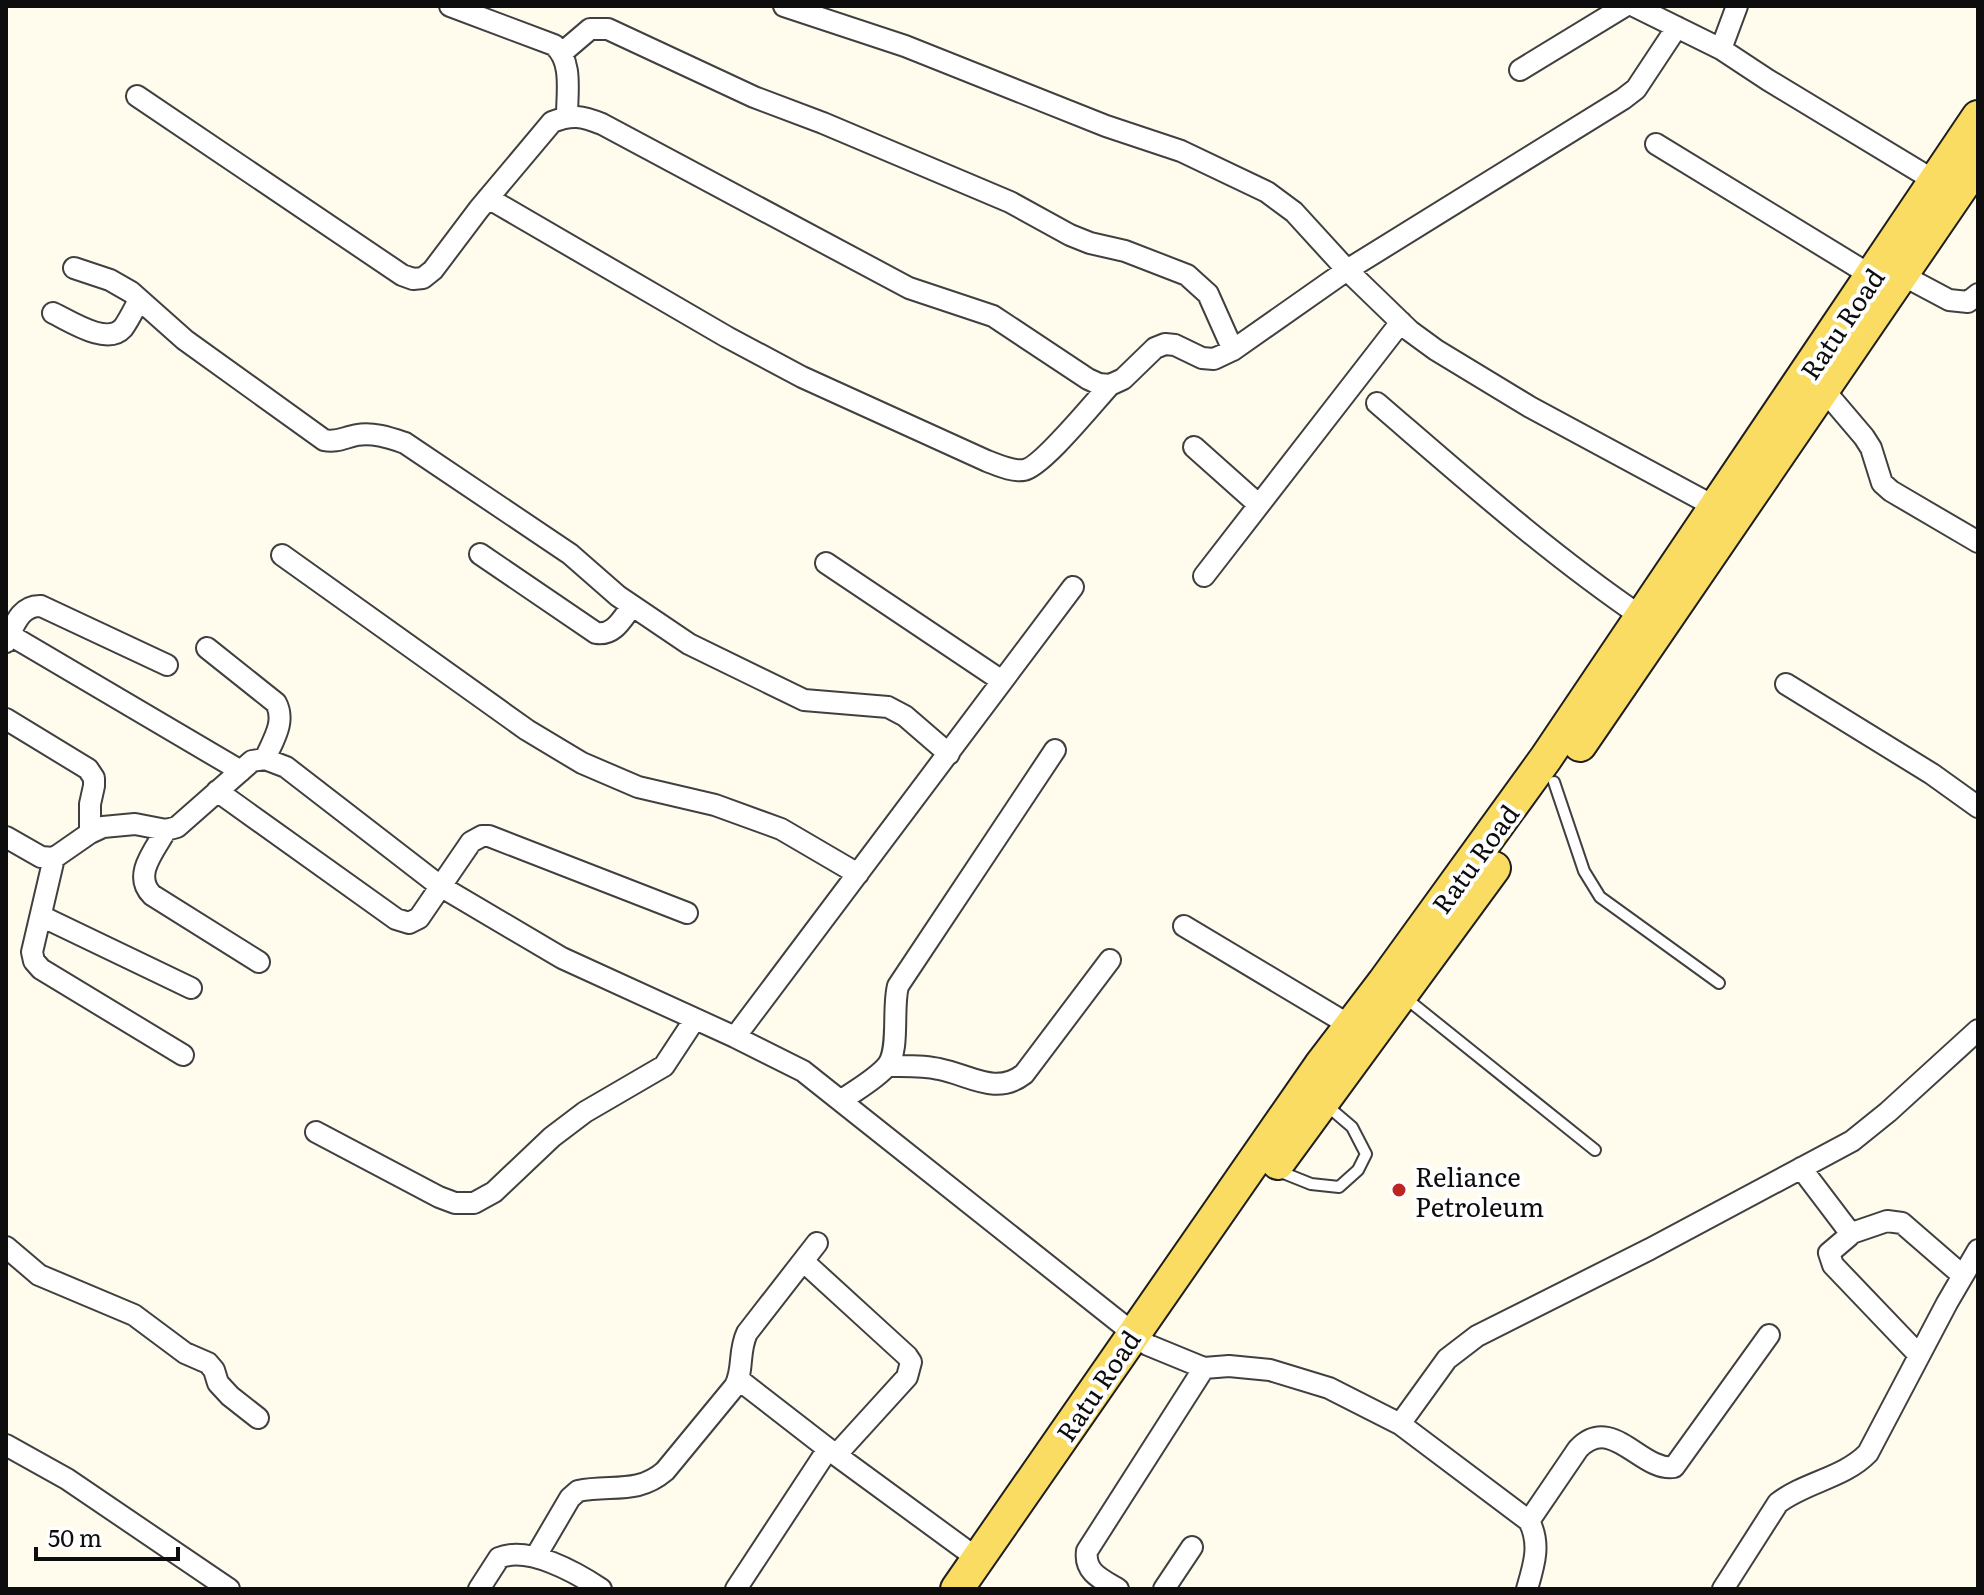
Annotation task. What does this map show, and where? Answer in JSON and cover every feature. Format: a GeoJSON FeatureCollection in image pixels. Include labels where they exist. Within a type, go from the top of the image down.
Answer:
{"type":"FeatureCollection","features":[{"type":"Feature","properties":{"kind":"main road","name":"Ratu Road"},"geometry":{"type":"LineString","coordinates":[[1314,1094],[1351,1026],[1546,758],[1642,617],[1824,390],[1935,181],[1978,117]]}},
{"type":"Feature","properties":{"kind":"main road","name":"Ratu Road"},"geometry":{"type":"LineString","coordinates":[[957,1589],[980,1574],[1140,1339],[1314,1094],[1402,995],[1554,782],[1726,513],[1887,276],[1978,163]]}},
{"type":"Feature","properties":{"kind":"street"},"geometry":{"type":"LineString","coordinates":[[450,6],[554,45],[563,52],[567,63],[567,116]]}},
{"type":"Feature","properties":{"kind":"street"},"geometry":{"type":"LineString","coordinates":[[784,6],[905,46],[1106,126],[1181,151],[1267,192],[1294,212],[1347,270],[1401,322],[1436,350],[1530,407],[1726,513]]}},
{"type":"Feature","properties":{"kind":"street"},"geometry":{"type":"LineString","coordinates":[[1520,70],[1625,6]]}},
{"type":"Feature","properties":{"kind":"street"},"geometry":{"type":"LineString","coordinates":[[1634,6],[1721,49],[1935,181]]}},
{"type":"Feature","properties":{"kind":"street"},"geometry":{"type":"LineString","coordinates":[[1721,49],[1737,6]]}},
{"type":"Feature","properties":{"kind":"street"},"geometry":{"type":"LineString","coordinates":[[488,198],[802,377],[987,461],[1026,470],[1041,460],[1110,385],[1123,379],[1155,348],[1165,344],[1175,345],[1202,358],[1214,359],[1233,350],[1347,270],[1623,99],[1636,89],[1677,27]]}},
{"type":"Feature","properties":{"kind":"street"},"geometry":{"type":"LineString","coordinates":[[563,52],[590,29],[608,29],[754,97],[1010,202],[1070,235],[1125,251],[1187,275],[1208,294],[1233,350]]}},
{"type":"Feature","properties":{"kind":"street"},"geometry":{"type":"LineString","coordinates":[[137,96],[402,275],[413,279],[423,278],[433,270],[552,122],[580,115],[909,288],[993,316],[1088,379],[1110,385]]}},
{"type":"Feature","properties":{"kind":"street"},"geometry":{"type":"LineString","coordinates":[[1656,144],[1887,276],[1949,300],[1968,302],[1978,294]]}},
{"type":"Feature","properties":{"kind":"street"},"geometry":{"type":"LineString","coordinates":[[74,268],[110,280],[131,292],[185,340],[315,435],[332,442],[358,435],[374,435],[405,443],[570,554],[632,606],[689,644],[804,700],[888,707],[905,716],[949,754]]}},
{"type":"Feature","properties":{"kind":"street"},"geometry":{"type":"LineString","coordinates":[[53,313],[108,335],[122,329],[139,300]]}},
{"type":"Feature","properties":{"kind":"street"},"geometry":{"type":"LineString","coordinates":[[1204,576],[1401,322]]}},
{"type":"Feature","properties":{"kind":"street"},"geometry":{"type":"LineString","coordinates":[[1824,390],[1871,448],[1882,483],[1978,542]]}},
{"type":"Feature","properties":{"kind":"street"},"geometry":{"type":"LineString","coordinates":[[1377,403],[1492,502],[1642,617]]}},
{"type":"Feature","properties":{"kind":"street"},"geometry":{"type":"LineString","coordinates":[[1194,447],[1259,505]]}},
{"type":"Feature","properties":{"kind":"street"},"geometry":{"type":"LineString","coordinates":[[480,554],[596,633],[608,633],[614,629],[632,606]]}},
{"type":"Feature","properties":{"kind":"street"},"geometry":{"type":"LineString","coordinates":[[282,555],[527,730],[582,763],[638,787],[715,805],[781,829],[858,874]]}},
{"type":"Feature","properties":{"kind":"street"},"geometry":{"type":"LineString","coordinates":[[826,563],[1002,681]]}},
{"type":"Feature","properties":{"kind":"street"},"geometry":{"type":"LineString","coordinates":[[735,1037],[1073,587]]}},
{"type":"Feature","properties":{"kind":"street"},"geometry":{"type":"LineString","coordinates":[[167,665],[41,606],[31,605],[25,610],[8,639],[241,771]]}},
{"type":"Feature","properties":{"kind":"street"},"geometry":{"type":"LineString","coordinates":[[207,648],[276,703],[281,722],[265,759]]}},
{"type":"Feature","properties":{"kind":"street"},"geometry":{"type":"LineString","coordinates":[[1786,684],[1932,774],[1978,807]]}},
{"type":"Feature","properties":{"kind":"street"},"geometry":{"type":"LineString","coordinates":[[6,719],[88,769],[94,778],[90,833]]}},
{"type":"Feature","properties":{"kind":"street"},"geometry":{"type":"LineString","coordinates":[[842,1100],[887,1066],[895,1045],[893,1013],[898,986],[1055,750]]}},
{"type":"Feature","properties":{"kind":"street"},"geometry":{"type":"LineString","coordinates":[[259,962],[152,895],[145,888],[145,869],[166,830],[187,820],[252,761],[265,759],[286,767],[440,886],[562,958],[803,1071],[1140,1339],[1204,1368],[1229,1366],[1270,1370],[1304,1379],[1329,1388],[1400,1424],[1529,1521],[1536,1540],[1536,1558],[1527,1589]]}},
{"type":"Feature","properties":{"kind":"street"},"geometry":{"type":"LineString","coordinates":[[217,791],[396,919],[413,922],[471,842],[489,836],[687,913]]}},
{"type":"Feature","properties":{"kind":"street"},"geometry":{"type":"LineString","coordinates":[[6,837],[41,857],[54,858],[103,827],[135,824],[166,830]]}},
{"type":"Feature","properties":{"kind":"street"},"geometry":{"type":"LineString","coordinates":[[54,858],[32,952],[34,961],[41,969],[183,1055]]}},
{"type":"Feature","properties":{"kind":"street"},"geometry":{"type":"LineString","coordinates":[[41,916],[191,988]]}},
{"type":"Feature","properties":{"kind":"street"},"geometry":{"type":"LineString","coordinates":[[1184,926],[1351,1026]]}},
{"type":"Feature","properties":{"kind":"street"},"geometry":{"type":"LineString","coordinates":[[887,1066],[939,1068],[1000,1085],[1012,1083],[1024,1074],[1110,960]]}},
{"type":"Feature","properties":{"kind":"street"},"geometry":{"type":"LineString","coordinates":[[316,1132],[439,1197],[455,1203],[474,1203],[494,1192],[552,1137],[585,1112],[664,1066],[695,1019]]}},
{"type":"Feature","properties":{"kind":"street"},"geometry":{"type":"LineString","coordinates":[[1400,1424],[1447,1359],[1477,1336],[1650,1249],[1852,1141],[1978,1030]]}},
{"type":"Feature","properties":{"kind":"street"},"geometry":{"type":"LineString","coordinates":[[1801,1168],[1849,1234]]}},
{"type":"Feature","properties":{"kind":"street"},"geometry":{"type":"LineString","coordinates":[[1919,1355],[1833,1265],[1829,1258],[1830,1250],[1849,1234],[1887,1221],[1902,1223],[1962,1275]]}},
{"type":"Feature","properties":{"kind":"street"},"geometry":{"type":"LineString","coordinates":[[536,1556],[570,1498],[585,1490],[642,1486],[665,1471],[738,1379],[741,1346],[747,1333],[817,1243]]}},
{"type":"Feature","properties":{"kind":"street"},"geometry":{"type":"LineString","coordinates":[[6,1247],[39,1275],[134,1315],[185,1353],[208,1363],[218,1383],[258,1418]]}},
{"type":"Feature","properties":{"kind":"street"},"geometry":{"type":"LineString","coordinates":[[1723,1589],[1778,1503],[1790,1494],[1851,1467],[1868,1453],[1978,1250]]}},
{"type":"Feature","properties":{"kind":"street"},"geometry":{"type":"LineString","coordinates":[[736,1589],[832,1452],[907,1377],[911,1362],[803,1261]]}},
{"type":"Feature","properties":{"kind":"street"},"geometry":{"type":"LineString","coordinates":[[1529,1521],[1578,1449],[1584,1442],[1596,1437],[1620,1443],[1664,1466],[1674,1467],[1769,1335]]}},
{"type":"Feature","properties":{"kind":"street"},"geometry":{"type":"LineString","coordinates":[[1118,1589],[1090,1571],[1086,1562],[1087,1551],[1204,1368]]}},
{"type":"Feature","properties":{"kind":"street"},"geometry":{"type":"LineString","coordinates":[[738,1379],[980,1574]]}},
{"type":"Feature","properties":{"kind":"street"},"geometry":{"type":"LineString","coordinates":[[6,1445],[67,1479],[229,1589]]}},
{"type":"Feature","properties":{"kind":"street"},"geometry":{"type":"LineString","coordinates":[[1164,1589],[1192,1547]]}},
{"type":"Feature","properties":{"kind":"street"},"geometry":{"type":"LineString","coordinates":[[479,1589],[499,1558],[517,1553],[536,1556],[601,1589]]}},
{"type":"Feature","properties":{"kind":"lane"},"geometry":{"type":"LineString","coordinates":[[1554,782],[1584,871],[1600,897],[1719,983]]}},
{"type":"Feature","properties":{"kind":"lane"},"geometry":{"type":"LineString","coordinates":[[1402,995],[1595,1150]]}},
{"type":"Feature","properties":{"kind":"lane"},"geometry":{"type":"LineString","coordinates":[[1264,1163],[1311,1184],[1339,1187],[1358,1170],[1366,1154],[1352,1127],[1314,1094]]}},
{"type":"Feature","properties":{"kind":"place","name":"Reliance Petroleum"},"geometry":{"type":"Point","coordinates":[1399,1190]}}]}
